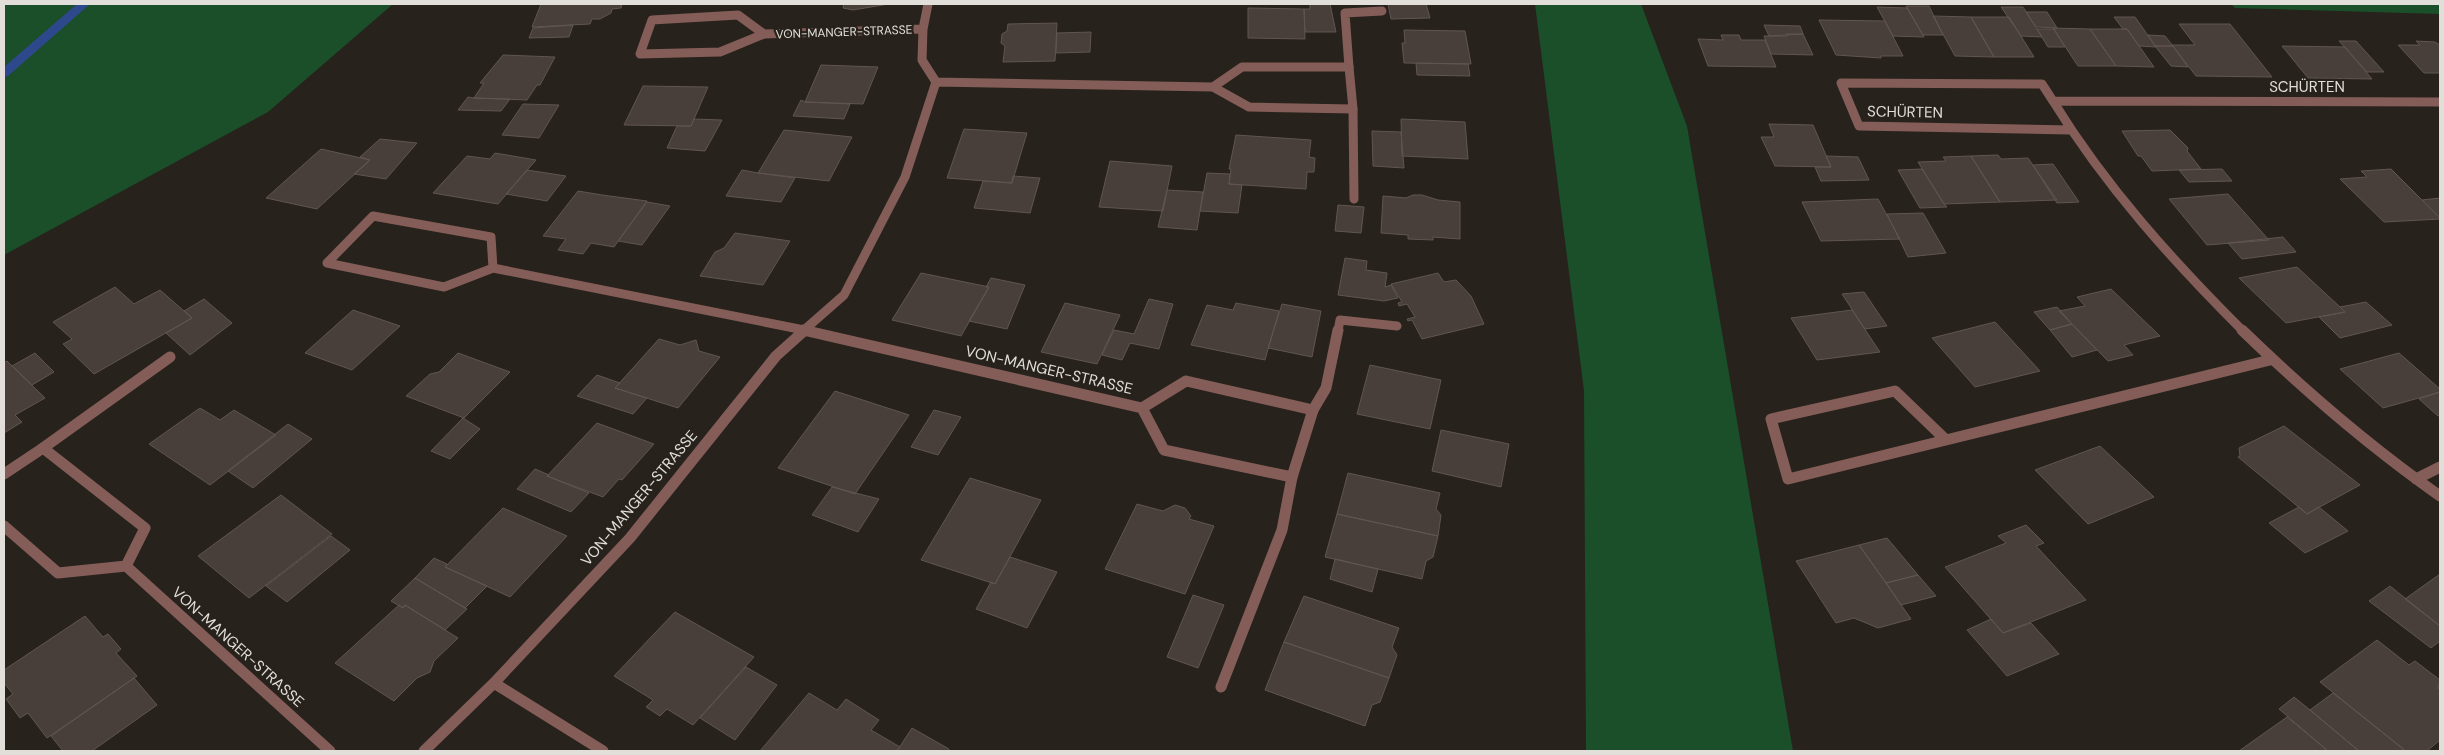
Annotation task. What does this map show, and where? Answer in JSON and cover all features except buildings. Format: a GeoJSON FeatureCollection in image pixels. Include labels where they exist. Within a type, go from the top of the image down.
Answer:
{"type":"FeatureCollection","features":[{"type":"Feature","properties":{"kind":"street","name":"VON-MANGER-STRASSE"},"geometry":{"type":"LineString","coordinates":[[424,751],[494,683],[630,538],[776,356],[844,295],[905,177],[936,82],[922,60],[928,4]]}},
{"type":"Feature","properties":{"kind":"street"},"geometry":{"type":"LineString","coordinates":[[1354,199],[1353,109],[1345,13],[1382,11]]}},
{"type":"Feature","properties":{"kind":"street","name":"VON-MANGER-STRASSE"},"geometry":{"type":"LineString","coordinates":[[764,34],[738,15],[652,20],[640,54],[720,52],[764,34],[924,30]]}},
{"type":"Feature","properties":{"kind":"street"},"geometry":{"type":"LineString","coordinates":[[1213,88],[1242,67],[1349,67]]}},
{"type":"Feature","properties":{"kind":"street"},"geometry":{"type":"LineString","coordinates":[[936,82],[1213,88],[1249,107],[1353,109]]}},
{"type":"Feature","properties":{"kind":"street","name":"SCHÜRTEN"},"geometry":{"type":"LineString","coordinates":[[2070,130],[1859,126],[1842,82],[2042,84],[2070,130],[2160,248],[2270,360],[2354,432],[2440,496]]}},
{"type":"Feature","properties":{"kind":"street","name":"SCHÜRTEN"},"geometry":{"type":"LineString","coordinates":[[2053,101],[2440,102]]}},
{"type":"Feature","properties":{"kind":"street"},"geometry":{"type":"LineString","coordinates":[[373,216],[491,237],[493,268],[444,287],[327,263],[373,216]]}},
{"type":"Feature","properties":{"kind":"street","name":"VON-MANGER-STRASSE"},"geometry":{"type":"LineString","coordinates":[[493,268],[803,330],[1142,408],[1186,381],[1313,410]]}},
{"type":"Feature","properties":{"kind":"street"},"geometry":{"type":"LineString","coordinates":[[1221,688],[1282,530],[1292,477],[1313,410],[1326,388],[1340,320],[1397,326]]}},
{"type":"Feature","properties":{"kind":"street"},"geometry":{"type":"LineString","coordinates":[[4,474],[170,357]]}},
{"type":"Feature","properties":{"kind":"street"},"geometry":{"type":"LineString","coordinates":[[1946,440],[1895,391],[1771,419],[1788,479],[1946,440],[2270,360]]}},
{"type":"Feature","properties":{"kind":"street","name":"VON-MANGER-STRASSE"},"geometry":{"type":"LineString","coordinates":[[1142,408],[1164,450],[1292,477]]}},
{"type":"Feature","properties":{"kind":"street"},"geometry":{"type":"LineString","coordinates":[[4,526],[58,573],[126,566],[145,528],[43,448]]}},
{"type":"Feature","properties":{"kind":"street"},"geometry":{"type":"LineString","coordinates":[[2416,479],[2440,467]]}},
{"type":"Feature","properties":{"kind":"street","name":"VON-MANGER-STRASSE"},"geometry":{"type":"LineString","coordinates":[[126,566],[330,751]]}},
{"type":"Feature","properties":{"kind":"street"},"geometry":{"type":"LineString","coordinates":[[494,683],[603,751]]}},
{"type":"Feature","properties":{"kind":"green space"},"geometry":{"type":"Polygon","coordinates":[[[5,4],[393,4],[268,112],[4,255],[5,4]]]}},
{"type":"Feature","properties":{"kind":"green space"},"geometry":{"type":"Polygon","coordinates":[[[1535,4],[1641,4],[1687,126],[1793,751],[1586,751],[1584,391],[1535,4]]]}},
{"type":"Feature","properties":{"kind":"green space"},"geometry":{"type":"Polygon","coordinates":[[[2231,4],[2440,4],[2440,14],[2235,8],[2231,4]]]}},
{"type":"Feature","properties":{"kind":"waterway"},"geometry":{"type":"LineString","coordinates":[[4,73],[84,4]]}}]}
